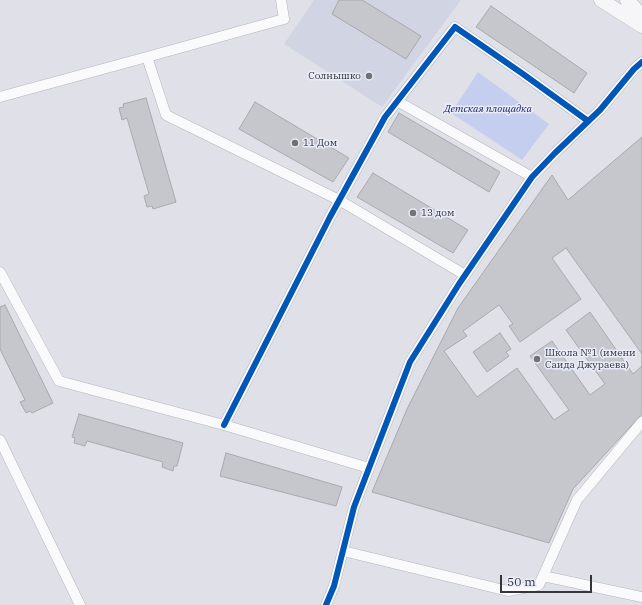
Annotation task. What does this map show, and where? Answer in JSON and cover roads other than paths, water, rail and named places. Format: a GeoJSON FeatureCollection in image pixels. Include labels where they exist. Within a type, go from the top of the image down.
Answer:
{"type":"FeatureCollection","features":[{"type":"Feature","properties":{"kind":"main road"},"geometry":{"type":"LineString","coordinates":[[601,0],[642,26]]}},
{"type":"Feature","properties":{"kind":"main road"},"geometry":{"type":"LineString","coordinates":[[627,0],[642,16]]}},
{"type":"Feature","properties":{"kind":"street"},"geometry":{"type":"LineString","coordinates":[[0,97],[284,19],[281,0]]}},
{"type":"Feature","properties":{"kind":"street"},"geometry":{"type":"LineString","coordinates":[[224,425],[339,200],[385,117],[454,27],[588,121]]}},
{"type":"Feature","properties":{"kind":"street"},"geometry":{"type":"LineString","coordinates":[[147,57],[166,115],[339,200],[465,275]]}},
{"type":"Feature","properties":{"kind":"street"},"geometry":{"type":"LineString","coordinates":[[326,605],[334,586],[354,507],[410,362],[465,275],[532,177],[600,110],[634,69],[642,62]]}},
{"type":"Feature","properties":{"kind":"street"},"geometry":{"type":"LineString","coordinates":[[398,101],[532,177]]}},
{"type":"Feature","properties":{"kind":"street"},"geometry":{"type":"LineString","coordinates":[[0,272],[59,381],[224,425],[369,468]]}},
{"type":"Feature","properties":{"kind":"street"},"geometry":{"type":"LineString","coordinates":[[343,551],[508,591],[539,585],[577,500],[642,422]]}},
{"type":"Feature","properties":{"kind":"street"},"geometry":{"type":"LineString","coordinates":[[0,440],[80,605]]}},
{"type":"Feature","properties":{"kind":"street"},"geometry":{"type":"LineString","coordinates":[[543,576],[642,597]]}},
{"type":"Feature","properties":{"kind":"place","name":"Солнышко"},"geometry":{"type":"Point","coordinates":[369,76]}},
{"type":"Feature","properties":{"kind":"place","name":"11 Дом"},"geometry":{"type":"Point","coordinates":[295,143]}},
{"type":"Feature","properties":{"kind":"place","name":"13 дом"},"geometry":{"type":"Point","coordinates":[413,213]}},
{"type":"Feature","properties":{"kind":"place","name":"Школа №1 (имени Саида Джураева)"},"geometry":{"type":"Point","coordinates":[537,359]}},
{"type":"Feature","properties":{"kind":"park label","name":"Детская площадка"},"geometry":{"type":"Point","coordinates":[488,109]}}]}
